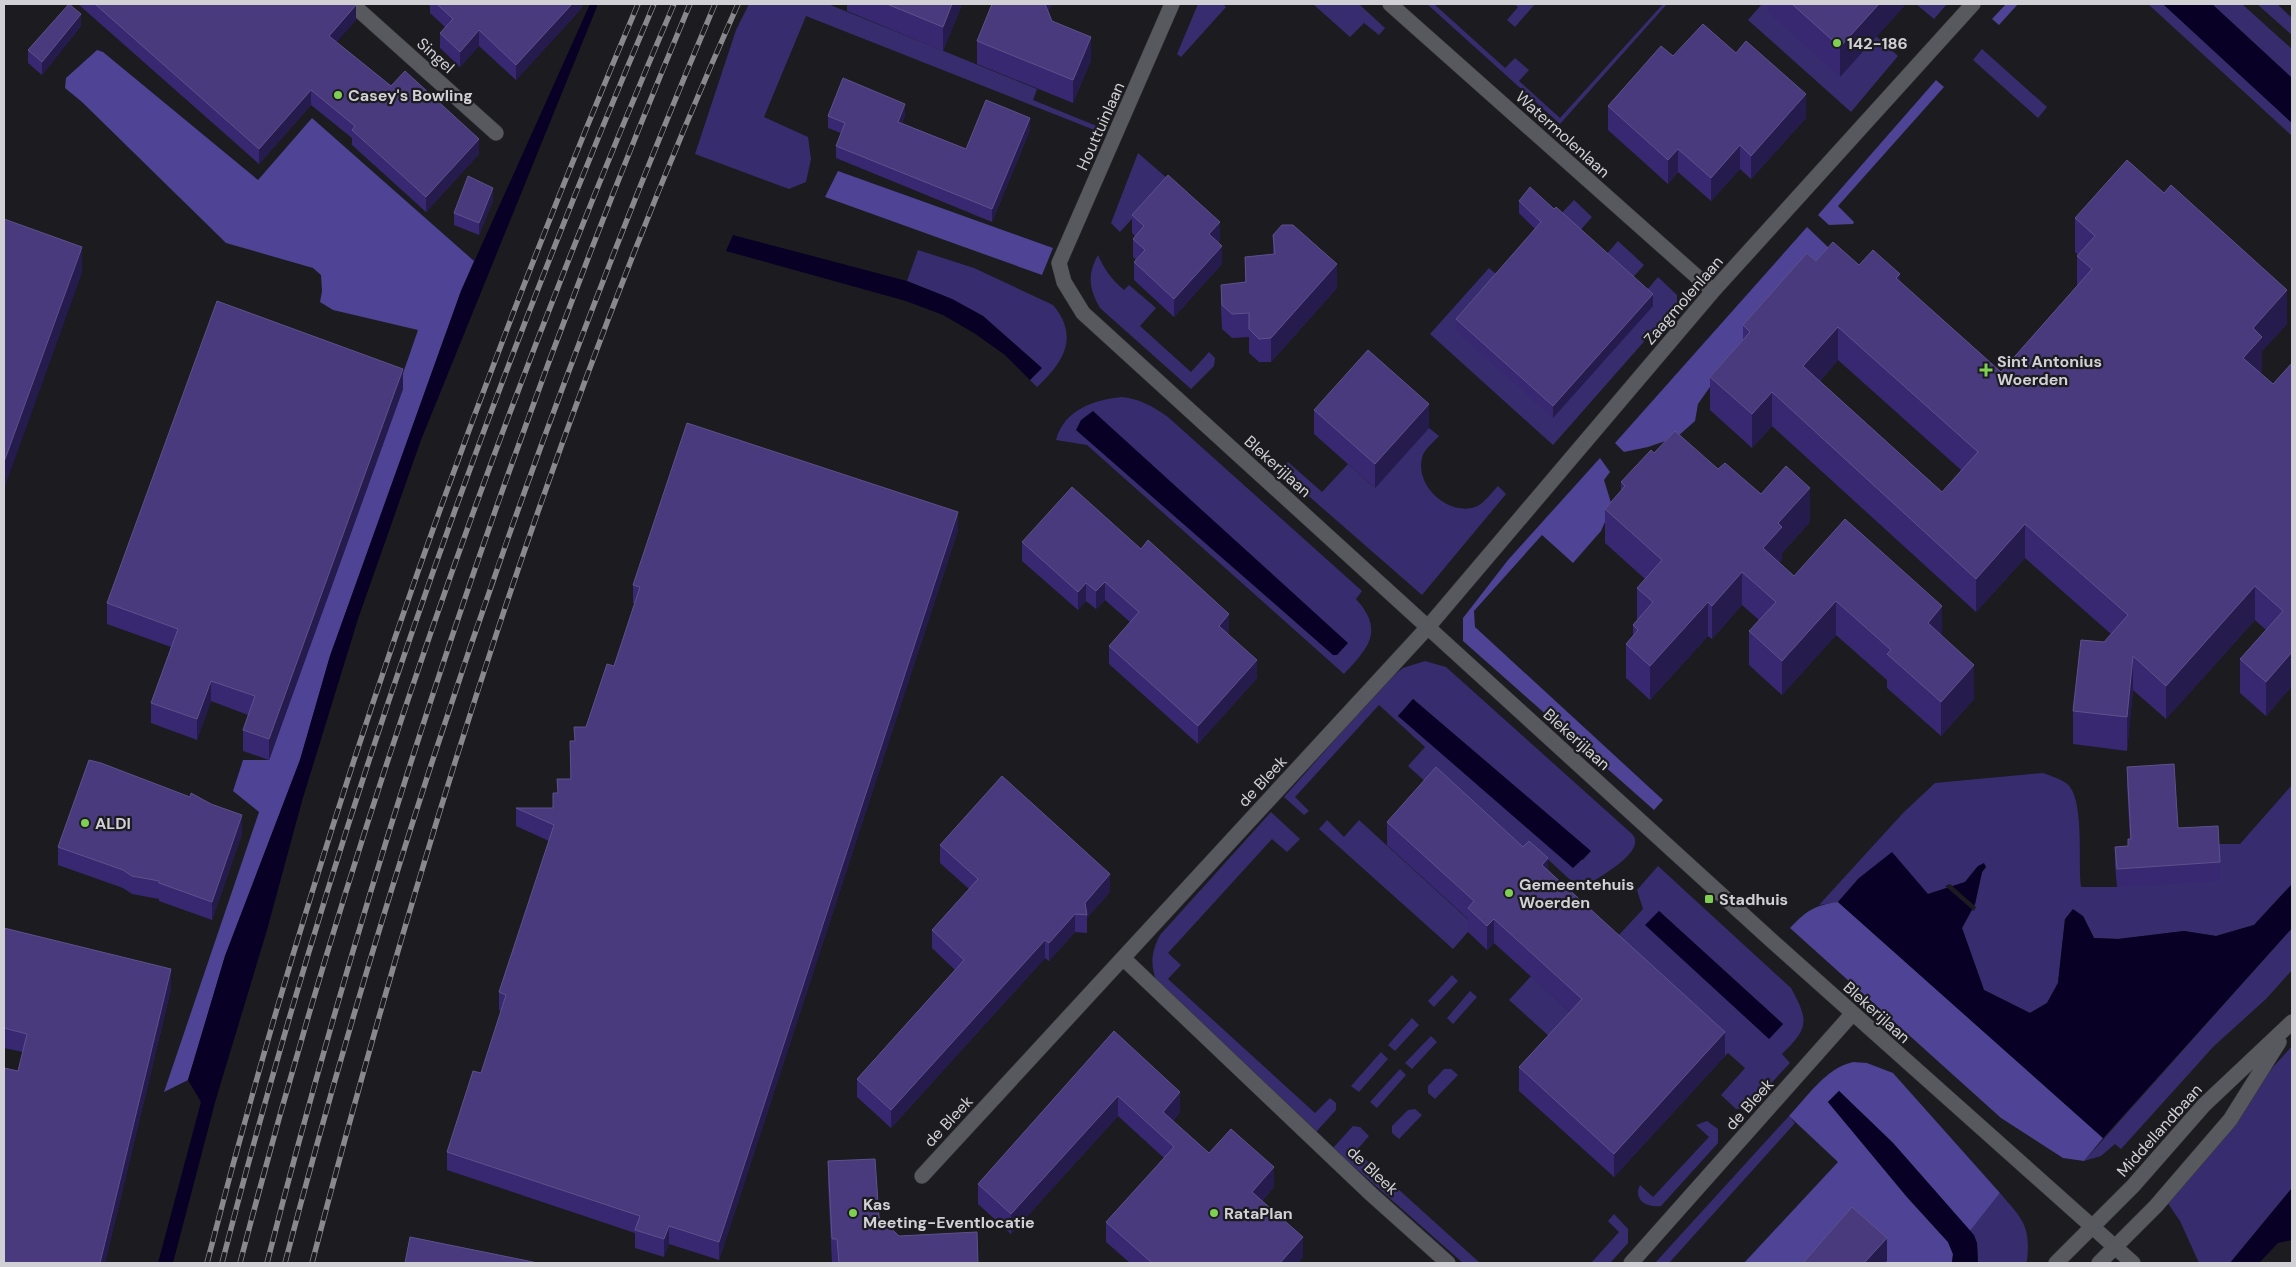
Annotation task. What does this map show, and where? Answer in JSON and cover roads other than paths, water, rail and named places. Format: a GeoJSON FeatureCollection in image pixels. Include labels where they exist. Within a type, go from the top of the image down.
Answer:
{"type":"FeatureCollection","features":[{"type":"Feature","properties":{"kind":"street","name":"Singel"},"geometry":{"type":"LineString","coordinates":[[352,4],[496,133]]}},
{"type":"Feature","properties":{"kind":"street","name":"Houttuinlaan"},"geometry":{"type":"LineString","coordinates":[[1059,262],[1172,4]]}},
{"type":"Feature","properties":{"kind":"street","name":"Watermolenlaan"},"geometry":{"type":"LineString","coordinates":[[1390,4],[1713,290]]}},
{"type":"Feature","properties":{"kind":"street","name":"Zaagmolenlaan"},"geometry":{"type":"LineString","coordinates":[[1428,627],[1713,290],[1973,4]]}},
{"type":"Feature","properties":{"kind":"street","name":"Blekerijlaan"},"geometry":{"type":"LineString","coordinates":[[1059,262],[1064,282],[1084,313],[1853,1014],[1999,1146],[2133,1263]]}},
{"type":"Feature","properties":{"kind":"street","name":"de Bleek"},"geometry":{"type":"LineString","coordinates":[[922,1176],[1428,627]]}},
{"type":"Feature","properties":{"kind":"street","name":"de Bleek"},"geometry":{"type":"LineString","coordinates":[[1122,958],[1372,1194],[1448,1263]]}},
{"type":"Feature","properties":{"kind":"street","name":"de Bleek"},"geometry":{"type":"LineString","coordinates":[[1631,1263],[1853,1014]]}},
{"type":"Feature","properties":{"kind":"street","name":"Middellandbaan"},"geometry":{"type":"LineString","coordinates":[[2056,1263],[2133,1186],[2204,1105],[2291,1023]]}},
{"type":"Feature","properties":{"kind":"street","name":"Middellandbaan"},"geometry":{"type":"LineString","coordinates":[[2099,1263],[2156,1206],[2230,1120],[2291,1023]]}},
{"type":"Feature","properties":{"kind":"railway"},"geometry":{"type":"LineString","coordinates":[[207,1263],[250,1102],[297,942],[399,625],[513,313],[574,158],[638,4]]}},
{"type":"Feature","properties":{"kind":"railway"},"geometry":{"type":"LineString","coordinates":[[222,1263],[265,1102],[312,942],[414,625],[470,468],[529,313],[590,158],[654,4]]}},
{"type":"Feature","properties":{"kind":"railway"},"geometry":{"type":"LineString","coordinates":[[240,1263],[330,942],[380,783],[433,625],[489,468],[548,312],[674,4]]}},
{"type":"Feature","properties":{"kind":"railway"},"geometry":{"type":"LineString","coordinates":[[267,1263],[355,943],[404,784],[456,626],[510,469],[567,313],[627,158],[690,4]]}},
{"type":"Feature","properties":{"kind":"railway"},"geometry":{"type":"LineString","coordinates":[[285,1263],[329,1102],[376,942],[425,783],[478,626],[533,469],[591,313],[651,158],[715,4]]}},
{"type":"Feature","properties":{"kind":"railway"},"geometry":{"type":"LineString","coordinates":[[312,1263],[400,942],[499,624],[611,311],[673,157],[738,4]]}},
{"type":"Feature","properties":{"kind":"place","name":"142-186"},"geometry":{"type":"Point","coordinates":[1837,43]}},
{"type":"Feature","properties":{"kind":"place","name":"Casey's Bowling"},"geometry":{"type":"Point","coordinates":[338,95]}},
{"type":"Feature","properties":{"kind":"place","name":"Sint Antonius Woerden"},"geometry":{"type":"Point","coordinates":[1986,370]}},
{"type":"Feature","properties":{"kind":"place","name":"ALDI"},"geometry":{"type":"Point","coordinates":[85,823]}},
{"type":"Feature","properties":{"kind":"place","name":"Gemeentehuis Woerden"},"geometry":{"type":"Point","coordinates":[1509,893]}},
{"type":"Feature","properties":{"kind":"place","name":"Stadhuis"},"geometry":{"type":"Point","coordinates":[1709,899]}},
{"type":"Feature","properties":{"kind":"place","name":"Kas Meeting-Eventlocatie"},"geometry":{"type":"Point","coordinates":[853,1213]}},
{"type":"Feature","properties":{"kind":"place","name":"RataPlan"},"geometry":{"type":"Point","coordinates":[1214,1213]}}]}
